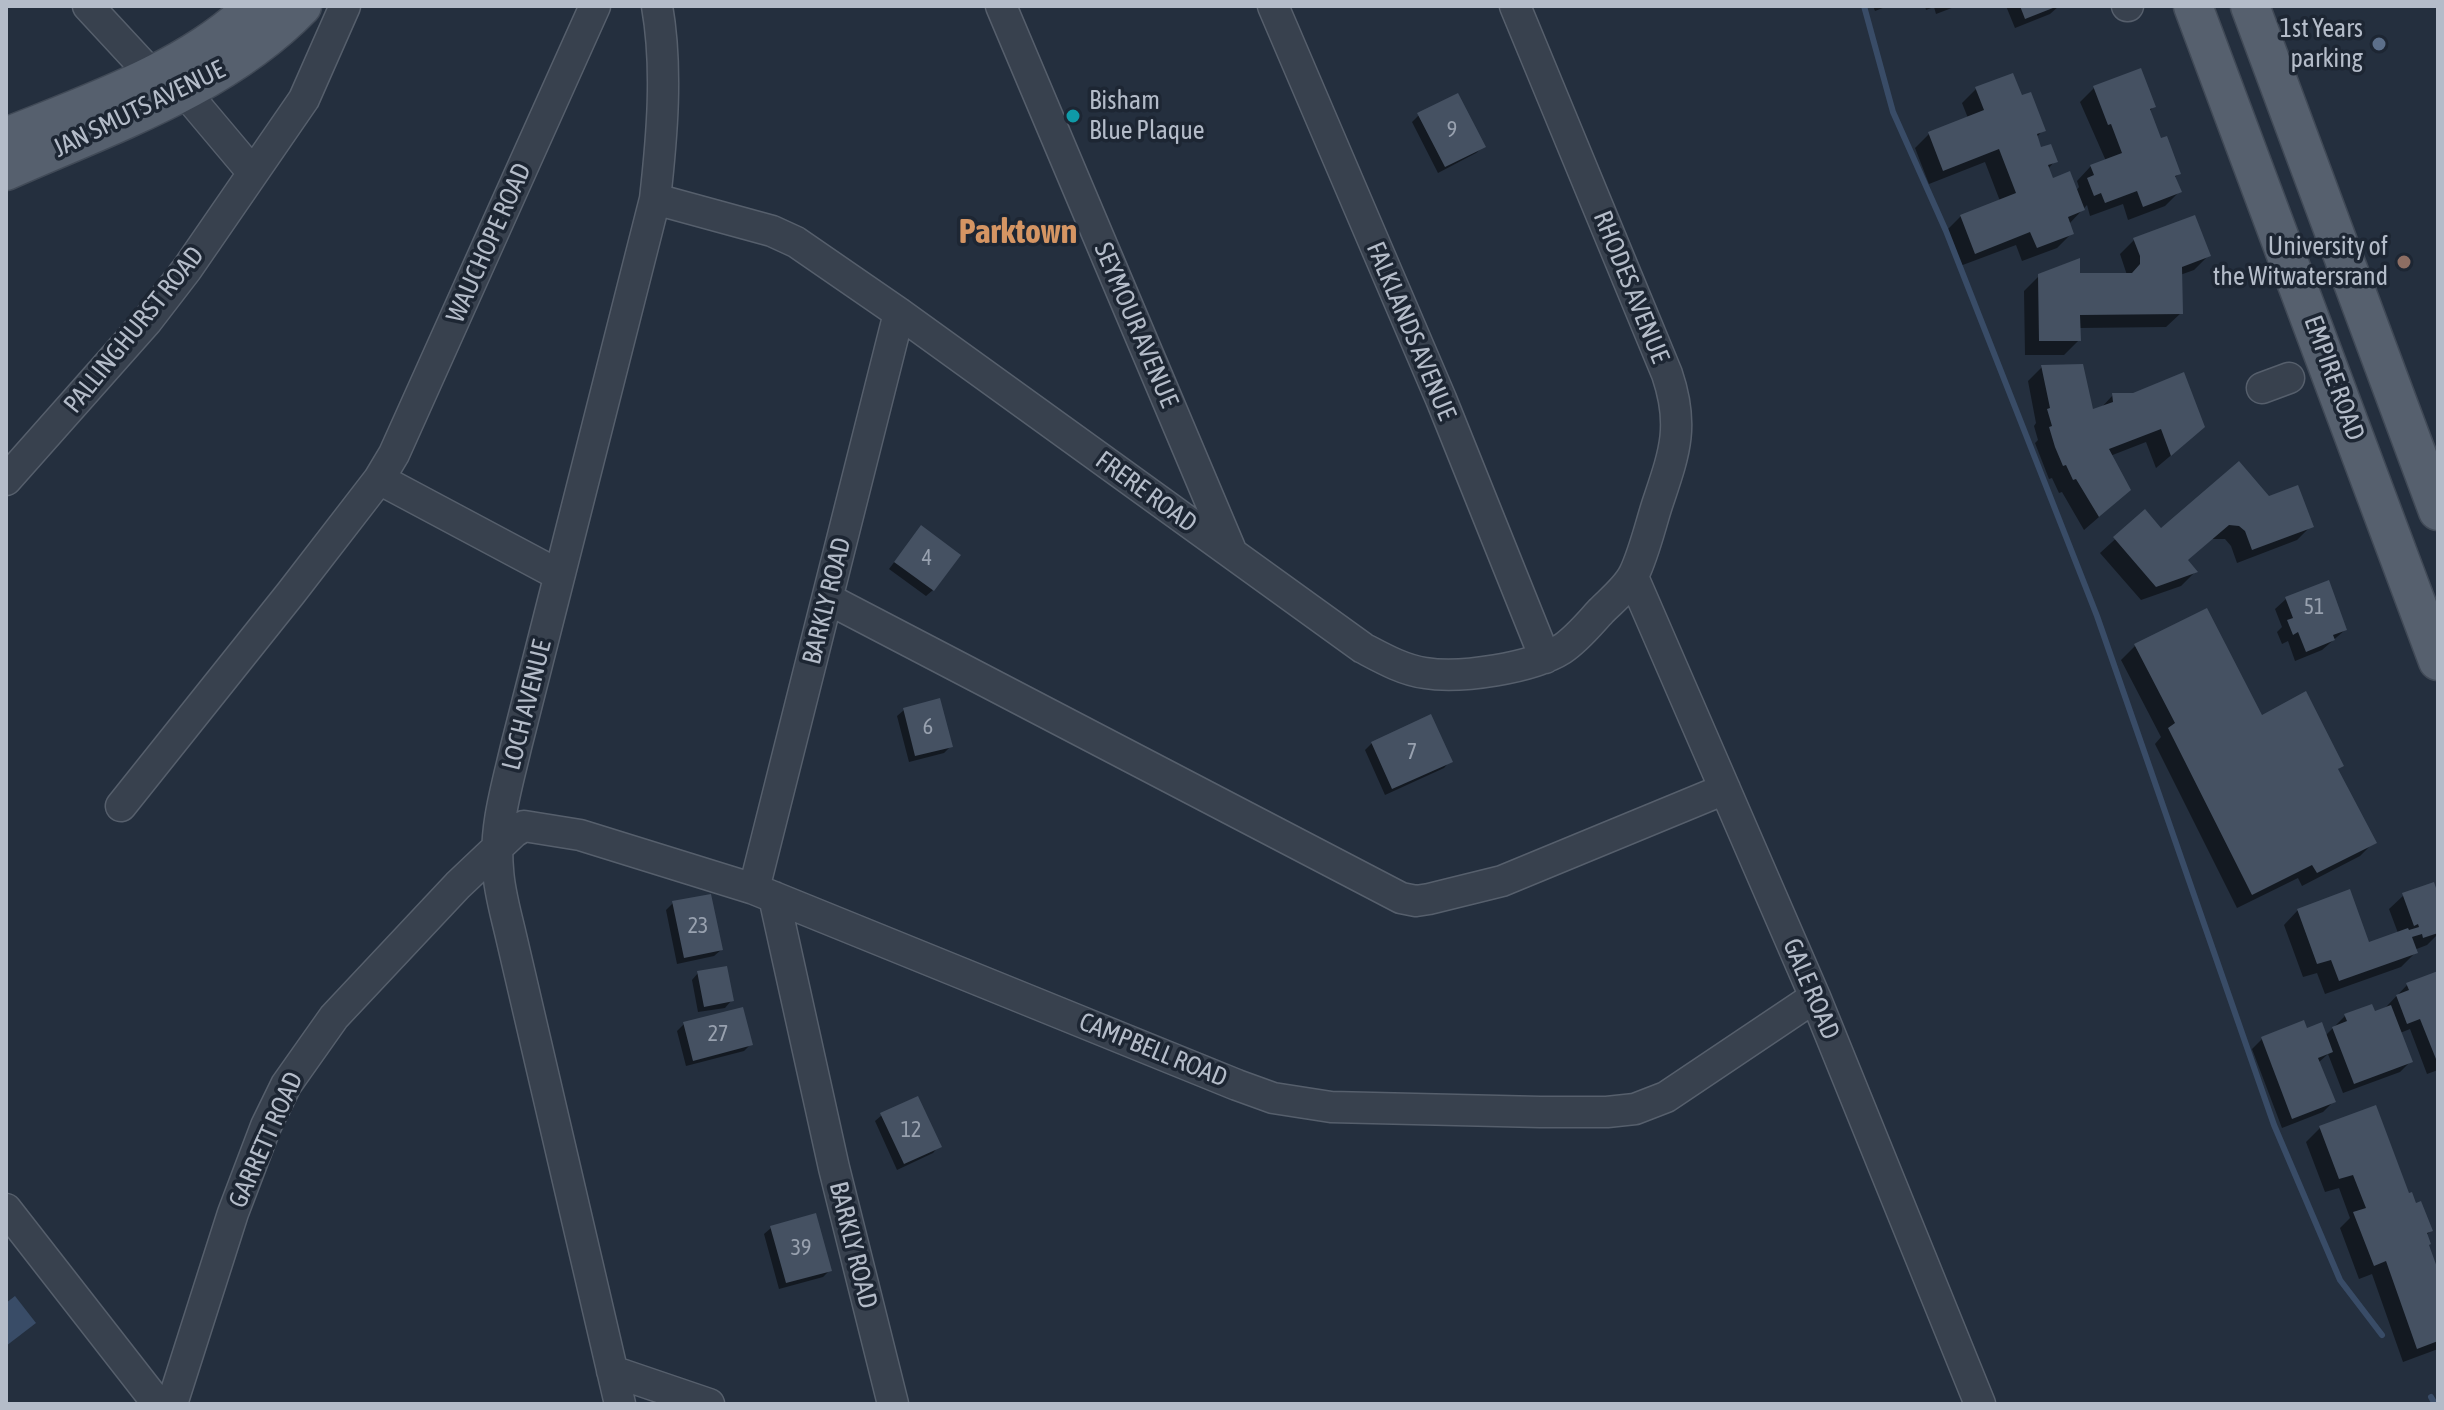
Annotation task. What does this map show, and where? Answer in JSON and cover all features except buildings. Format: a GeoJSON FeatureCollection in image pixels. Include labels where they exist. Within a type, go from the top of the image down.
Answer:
{"type":"FeatureCollection","features":[{"type":"Feature","properties":{"kind":"main road","name":"JAN SMUTS AVENUE"},"geometry":{"type":"LineString","coordinates":[[6,171],[167,82],[254,6]]}},
{"type":"Feature","properties":{"kind":"main road","name":"JAN SMUTS AVENUE"},"geometry":{"type":"LineString","coordinates":[[6,137],[167,82],[231,65],[302,6]]}},
{"type":"Feature","properties":{"kind":"main road","name":"EMPIRE ROAD"},"geometry":{"type":"LineString","coordinates":[[2193,6],[2438,661]]}},
{"type":"Feature","properties":{"kind":"main road","name":"EMPIRE ROAD"},"geometry":{"type":"LineString","coordinates":[[2250,6],[2438,511]]}},
{"type":"Feature","properties":{"kind":"street"},"geometry":{"type":"LineString","coordinates":[[88,6],[167,82],[253,173]]}},
{"type":"Feature","properties":{"kind":"street","name":"PALLINGHURST ROAD"},"geometry":{"type":"LineString","coordinates":[[6,480],[147,321],[187,269],[304,99],[345,6]]}},
{"type":"Feature","properties":{"kind":"street","name":"WAUCHOPE ROAD"},"geometry":{"type":"LineString","coordinates":[[121,806],[379,479],[394,454],[595,6]]}},
{"type":"Feature","properties":{"kind":"street","name":"LOCH AVENUE"},"geometry":{"type":"LineString","coordinates":[[620,1404],[508,921],[498,871],[497,848],[500,815],[512,760],[655,199],[660,159],[662,74],[657,6]]}},
{"type":"Feature","properties":{"kind":"street","name":"SEYMOUR AVENUE"},"geometry":{"type":"LineString","coordinates":[[1001,6],[1233,556]]}},
{"type":"Feature","properties":{"kind":"street","name":"FALKLANDS AVENUE"},"geometry":{"type":"LineString","coordinates":[[1273,6],[1441,399],[1545,658]]}},
{"type":"Feature","properties":{"kind":"street","name":"RHODES AVENUE"},"geometry":{"type":"LineString","coordinates":[[1515,6],[1675,399],[1678,419],[1676,442],[1633,577]]}},
{"type":"Feature","properties":{"kind":"street","name":"FRERE ROAD"},"geometry":{"type":"LineString","coordinates":[[655,199],[772,231],[796,242],[1363,648],[1394,664],[1424,673],[1450,675],[1545,658],[1580,634],[1633,577]]}},
{"type":"Feature","properties":{"kind":"street","name":"BARKLY ROAD"},"geometry":{"type":"LineString","coordinates":[[893,1404],[764,893],[828,599],[899,313]]}},
{"type":"Feature","properties":{"kind":"street"},"geometry":{"type":"LineString","coordinates":[[379,479],[559,575]]}},
{"type":"Feature","properties":{"kind":"street","name":"GALE ROAD"},"geometry":{"type":"LineString","coordinates":[[1633,577],[1815,997],[1980,1404]]}},
{"type":"Feature","properties":{"kind":"street"},"geometry":{"type":"LineString","coordinates":[[828,599],[1401,898],[1416,901],[1429,899],[1502,881],[1725,789]]}},
{"type":"Feature","properties":{"kind":"street","name":"CAMPBELL ROAD"},"geometry":{"type":"LineString","coordinates":[[497,848],[524,826],[533,825],[580,835],[764,893],[1237,1085],[1273,1098],[1316,1106],[1553,1112],[1635,1109],[1666,1097],[1815,997]]}},
{"type":"Feature","properties":{"kind":"street","name":"GARRETT ROAD"},"geometry":{"type":"LineString","coordinates":[[172,1404],[233,1213],[266,1126],[286,1085],[334,1017],[497,848]]}},
{"type":"Feature","properties":{"kind":"street"},"geometry":{"type":"LineString","coordinates":[[6,1209],[158,1404]]}},
{"type":"Feature","properties":{"kind":"street"},"geometry":{"type":"LineString","coordinates":[[612,1371],[709,1404]]}},
{"type":"Feature","properties":{"kind":"water"},"geometry":{"type":"Polygon","coordinates":[[[15,1296],[36,1323],[6,1346],[6,1303],[15,1296]]]}},
{"type":"Feature","properties":{"kind":"waterway"},"geometry":{"type":"LineString","coordinates":[[1864,6],[1893,112],[1946,231],[2097,616],[2274,1125],[2340,1280],[2382,1335]]}},
{"type":"Feature","properties":{"kind":"waterway"},"geometry":{"type":"LineString","coordinates":[[2431,1397],[2435,1404]]}},
{"type":"Feature","properties":{"kind":"place","name":"1st Years parking"},"geometry":{"type":"Point","coordinates":[2379,44]}},
{"type":"Feature","properties":{"kind":"place","name":"Bisham Blue Plaque"},"geometry":{"type":"Point","coordinates":[1073,116]}},
{"type":"Feature","properties":{"kind":"place","name":"University of the Witwatersrand"},"geometry":{"type":"Point","coordinates":[2404,262]}},
{"type":"Feature","properties":{"kind":"district","name":"Parktown"},"geometry":{"type":"Point","coordinates":[1018,232]}}]}
